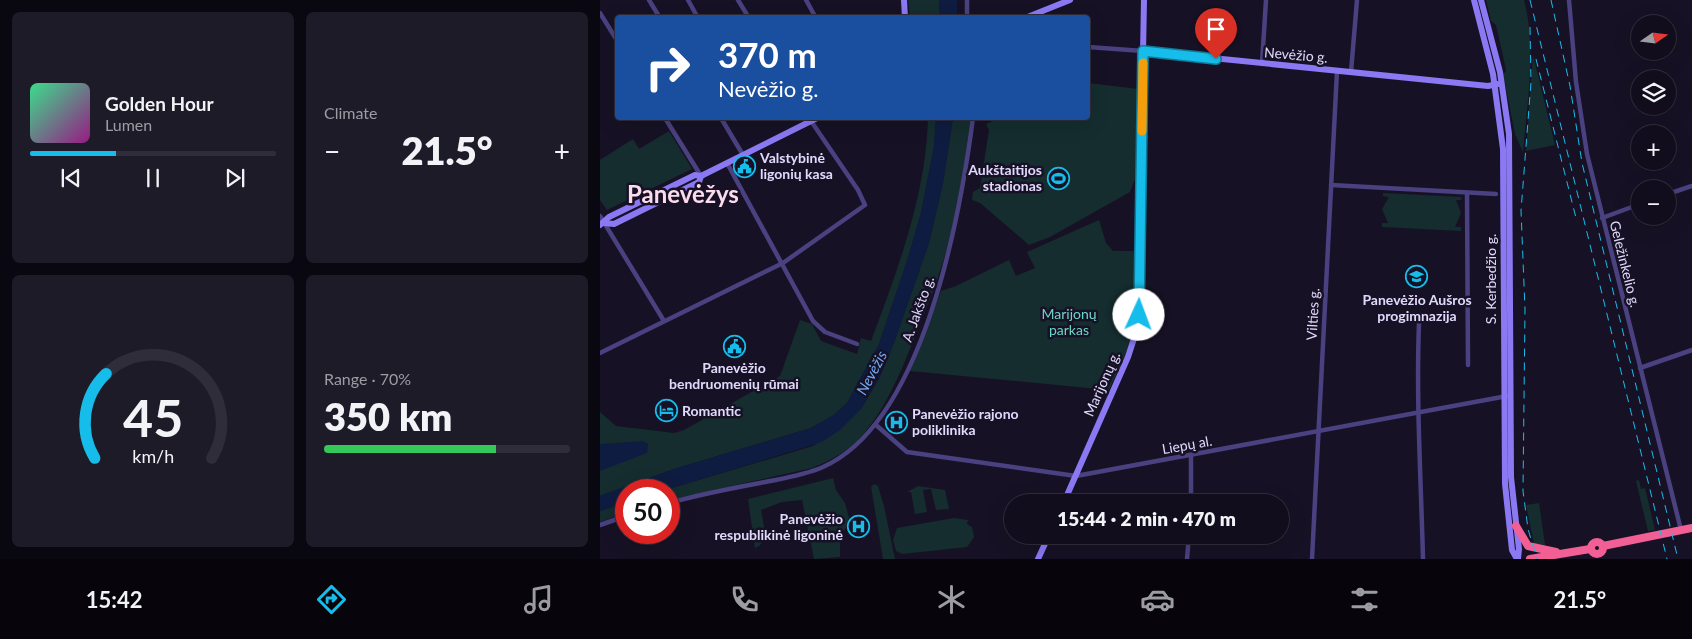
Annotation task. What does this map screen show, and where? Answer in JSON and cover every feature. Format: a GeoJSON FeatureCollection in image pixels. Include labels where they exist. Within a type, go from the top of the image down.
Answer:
{"type":"FeatureCollection","features":[{"type":"Feature","properties":{"kind":"highway"},"geometry":{"type":"LineString","coordinates":[[1516,526],[1528,546],[1563,553]]}},
{"type":"Feature","properties":{"kind":"highway"},"geometry":{"type":"LineString","coordinates":[[1530,559],[1546,558],[1590,548],[1597,554],[1602,552],[1603,546],[1692,528]]}},
{"type":"Feature","properties":{"kind":"main road"},"geometry":{"type":"LineString","coordinates":[[904,0],[906,15]]}},
{"type":"Feature","properties":{"kind":"main road"},"geometry":{"type":"LineString","coordinates":[[1032,15],[1068,0]]}},
{"type":"Feature","properties":{"kind":"main road","name":"S. Kerbedžio g."},"geometry":{"type":"LineString","coordinates":[[1474,0],[1498,84]]}},
{"type":"Feature","properties":{"kind":"main road","name":"S. Kerbedžio g."},"geometry":{"type":"LineString","coordinates":[[1481,0],[1510,150],[1506,504],[1512,550],[1517,559]]}},
{"type":"Feature","properties":{"kind":"main road","name":"Marijonų g."},"geometry":{"type":"LineString","coordinates":[[1068,494],[1128,357],[1138,326],[1143,2]]}},
{"type":"Feature","properties":{"kind":"main road","name":"Nevėžio g."},"geometry":{"type":"LineString","coordinates":[[1143,51],[1337,71],[1498,84]]}},
{"type":"Feature","properties":{"kind":"main road"},"geometry":{"type":"LineString","coordinates":[[602,224],[614,224],[699,182],[701,176],[812,120]]}},
{"type":"Feature","properties":{"kind":"main road","name":"S. Kerbedžio g."},"geometry":{"type":"LineString","coordinates":[[1508,396],[1517,559]]}},
{"type":"Feature","properties":{"kind":"main road"},"geometry":{"type":"LineString","coordinates":[[1038,559],[1045,544]]}},
{"type":"Feature","properties":{"kind":"street"},"geometry":{"type":"LineString","coordinates":[[649,0],[658,15]]}},
{"type":"Feature","properties":{"kind":"street"},"geometry":{"type":"LineString","coordinates":[[688,0],[696,15]]}},
{"type":"Feature","properties":{"kind":"street"},"geometry":{"type":"LineString","coordinates":[[738,0],[747,15]]}},
{"type":"Feature","properties":{"kind":"street"},"geometry":{"type":"LineString","coordinates":[[806,0],[814,15]]}},
{"type":"Feature","properties":{"kind":"street"},"geometry":{"type":"LineString","coordinates":[[967,0],[967,15]]}},
{"type":"Feature","properties":{"kind":"street"},"geometry":{"type":"LineString","coordinates":[[1262,64],[1266,0]]}},
{"type":"Feature","properties":{"kind":"street"},"geometry":{"type":"LineString","coordinates":[[1352,72],[1357,0]]}},
{"type":"Feature","properties":{"kind":"street","name":"Geležinkelio g."},"geometry":{"type":"LineString","coordinates":[[1569,0],[1581,122],[1602,218],[1681,530]]}},
{"type":"Feature","properties":{"kind":"street"},"geometry":{"type":"LineString","coordinates":[[600,13],[615,37]]}},
{"type":"Feature","properties":{"kind":"street","name":"Nevėžio g."},"geometry":{"type":"LineString","coordinates":[[1090,47],[1143,51]]}},
{"type":"Feature","properties":{"kind":"street","name":"Vilties g."},"geometry":{"type":"LineString","coordinates":[[1312,559],[1337,71]]}},
{"type":"Feature","properties":{"kind":"street"},"geometry":{"type":"LineString","coordinates":[[665,120],[701,176]]}},
{"type":"Feature","properties":{"kind":"street"},"geometry":{"type":"LineString","coordinates":[[722,120],[743,155]]}},
{"type":"Feature","properties":{"kind":"street"},"geometry":{"type":"LineString","coordinates":[[600,353],[783,263],[865,205],[858,190],[815,120]]}},
{"type":"Feature","properties":{"kind":"street","name":"A. Jakšto g."},"geometry":{"type":"LineString","coordinates":[[680,501],[796,476],[822,467],[848,453],[876,425],[896,396],[942,280],[960,203],[973,120]]}},
{"type":"Feature","properties":{"kind":"street"},"geometry":{"type":"LineString","coordinates":[[727,163],[819,328],[857,344]]}},
{"type":"Feature","properties":{"kind":"street"},"geometry":{"type":"LineString","coordinates":[[1331,185],[1496,194]]}},
{"type":"Feature","properties":{"kind":"street"},"geometry":{"type":"LineString","coordinates":[[1676,191],[1692,186]]}},
{"type":"Feature","properties":{"kind":"street"},"geometry":{"type":"LineString","coordinates":[[1467,193],[1468,365]]}},
{"type":"Feature","properties":{"kind":"street"},"geometry":{"type":"LineString","coordinates":[[1602,218],[1631,207]]}},
{"type":"Feature","properties":{"kind":"street"},"geometry":{"type":"LineString","coordinates":[[600,216],[602,224],[664,321]]}},
{"type":"Feature","properties":{"kind":"street"},"geometry":{"type":"LineString","coordinates":[[1419,323],[1417,379],[1420,412],[1423,559]]}},
{"type":"Feature","properties":{"kind":"street"},"geometry":{"type":"LineString","coordinates":[[1640,368],[1692,350]]}},
{"type":"Feature","properties":{"kind":"street","name":"Liepų al."},"geometry":{"type":"LineString","coordinates":[[876,425],[907,452],[1076,476],[1318,433],[1508,396]]}},
{"type":"Feature","properties":{"kind":"street"},"geometry":{"type":"LineString","coordinates":[[1190,456],[1191,494]]}},
{"type":"Feature","properties":{"kind":"street"},"geometry":{"type":"LineString","coordinates":[[600,525],[615,520]]}},
{"type":"Feature","properties":{"kind":"street"},"geometry":{"type":"LineString","coordinates":[[1187,559],[1188,544]]}},
{"type":"Feature","properties":{"kind":"green space"},"geometry":{"type":"Polygon","coordinates":[[[908,0],[939,0],[940,15],[910,15],[908,0]]]}},
{"type":"Feature","properties":{"kind":"green space"},"geometry":{"type":"Polygon","coordinates":[[[1486,0],[1524,0],[1530,38],[1530,76],[1523,152],[1515,134],[1503,74],[1506,71],[1505,65],[1496,25],[1491,21],[1486,0]]]}},
{"type":"Feature","properties":{"kind":"green space"},"geometry":{"type":"Polygon","coordinates":[[[1533,55],[1555,145],[1526,151],[1533,55]]]}},
{"type":"Feature","properties":{"kind":"green space"},"geometry":{"type":"Polygon","coordinates":[[[1090,83],[1138,89],[1137,174],[1130,192],[1050,237],[1029,245],[980,203],[972,200],[973,192],[980,188],[989,130],[986,124],[995,120],[1090,120],[1090,83]]]}},
{"type":"Feature","properties":{"kind":"green space"},"geometry":{"type":"Polygon","coordinates":[[[928,120],[936,120],[934,147],[921,213],[908,258],[879,344],[847,403],[834,415],[811,428],[647,479],[615,479],[615,491],[600,496],[600,412],[616,426],[674,433],[684,430],[780,376],[800,320],[812,324],[821,341],[857,354],[861,338],[871,341],[909,231],[922,175],[928,120]]]}},
{"type":"Feature","properties":{"kind":"green space"},"geometry":{"type":"Polygon","coordinates":[[[953,120],[971,120],[959,197],[940,272],[894,385],[866,431],[847,449],[830,460],[812,468],[680,498],[680,486],[813,446],[861,409],[880,377],[929,243],[943,183],[953,120]]]}},
{"type":"Feature","properties":{"kind":"green space"},"geometry":{"type":"Polygon","coordinates":[[[669,131],[692,169],[607,210],[600,200],[600,160],[633,139],[639,149],[669,131]]]}},
{"type":"Feature","properties":{"kind":"green space"},"geometry":{"type":"Polygon","coordinates":[[[1383,193],[1462,197],[1461,200],[1456,200],[1461,213],[1455,227],[1461,227],[1461,231],[1382,227],[1382,223],[1388,223],[1382,209],[1389,197],[1383,196],[1383,193]]]}},
{"type":"Feature","properties":{"kind":"green space","name":"Marijonų parkas"},"geometry":{"type":"Polygon","coordinates":[[[1099,220],[1106,243],[1113,251],[1136,251],[1135,324],[1128,350],[1109,390],[910,371],[941,291],[956,286],[1009,260],[1016,276],[1035,268],[1027,252],[1099,220]]]}},
{"type":"Feature","properties":{"kind":"green space"},"geometry":{"type":"Polygon","coordinates":[[[833,478],[836,490],[845,503],[849,518],[846,528],[840,534],[840,557],[814,559],[802,500],[782,502],[761,510],[766,538],[755,548],[748,499],[833,478]]]}},
{"type":"Feature","properties":{"kind":"green space"},"geometry":{"type":"Polygon","coordinates":[[[1639,480],[1641,489],[1645,488],[1655,530],[1648,531],[1636,481],[1639,480]]]}},
{"type":"Feature","properties":{"kind":"green space"},"geometry":{"type":"Polygon","coordinates":[[[874,484],[878,486],[884,506],[895,559],[883,559],[871,487],[874,484]]]}},
{"type":"Feature","properties":{"kind":"green space"},"geometry":{"type":"Polygon","coordinates":[[[918,486],[945,490],[949,509],[936,510],[931,489],[923,490],[927,512],[915,514],[911,492],[907,492],[918,486]]]}},
{"type":"Feature","properties":{"kind":"green space"},"geometry":{"type":"Polygon","coordinates":[[[1539,503],[1545,545],[1534,544],[1526,505],[1539,503]]]}},
{"type":"Feature","properties":{"kind":"green space"},"geometry":{"type":"Polygon","coordinates":[[[615,506],[615,517],[600,522],[600,511],[615,506]]]}},
{"type":"Feature","properties":{"kind":"green space"},"geometry":{"type":"Polygon","coordinates":[[[954,518],[968,520],[967,524],[972,527],[974,537],[967,547],[902,554],[896,551],[893,540],[897,528],[954,518]]]}},
{"type":"Feature","properties":{"kind":"water"},"geometry":{"type":"Polygon","coordinates":[[[939,0],[957,0],[957,15],[940,15],[939,0]]]}},
{"type":"Feature","properties":{"kind":"water","name":"Nevėžis"},"geometry":{"type":"Polygon","coordinates":[[[936,120],[953,120],[943,183],[929,243],[895,340],[880,377],[861,409],[840,430],[822,442],[680,485],[680,479],[647,479],[811,428],[834,415],[847,403],[879,344],[921,213],[934,147],[936,120]]]}},
{"type":"Feature","properties":{"kind":"water"},"geometry":{"type":"Polygon","coordinates":[[[643,441],[648,444],[647,453],[600,471],[600,444],[643,441]]]}},
{"type":"Feature","properties":{"kind":"water"},"geometry":{"type":"Polygon","coordinates":[[[615,491],[615,506],[600,511],[600,496],[615,491]]]}},
{"type":"Feature","properties":{"kind":"railway"},"geometry":{"type":"LineString","coordinates":[[1530,0],[1667,559]]}},
{"type":"Feature","properties":{"kind":"railway"},"geometry":{"type":"LineString","coordinates":[[1551,0],[1570,86],[1582,163],[1678,559]]}},
{"type":"Feature","properties":{"kind":"railway"},"geometry":{"type":"LineString","coordinates":[[1530,27],[1531,82],[1521,211],[1525,309],[1523,491],[1528,529],[1537,559]]}},
{"type":"Feature","properties":{"kind":"railway"},"geometry":{"type":"LineString","coordinates":[[1536,59],[1577,222]]}},
{"type":"Feature","properties":{"kind":"slow traffic"},"geometry":{"type":"LineString","coordinates":[[1142,131],[1143,63]]}},
{"type":"Feature","properties":{"kind":"place","name":"Valstybinė ligonių kasa"},"geometry":{"type":"Point","coordinates":[744,166]}},
{"type":"Feature","properties":{"kind":"place","name":"Aukštaitijos stadionas"},"geometry":{"type":"Point","coordinates":[1058,178]}},
{"type":"Feature","properties":{"kind":"place","name":"Panevėžio Aušros progimnazija"},"geometry":{"type":"Point","coordinates":[1417,277]}},
{"type":"Feature","properties":{"kind":"place","name":"Panevėžio bendruomenių rūmai"},"geometry":{"type":"Point","coordinates":[734,346]}},
{"type":"Feature","properties":{"kind":"place","name":"Romantic"},"geometry":{"type":"Point","coordinates":[666,411]}},
{"type":"Feature","properties":{"kind":"place","name":"Panevėžio rajono poliklinika"},"geometry":{"type":"Point","coordinates":[896,422]}},
{"type":"Feature","properties":{"kind":"place","name":"Panevėžio respublikinė ligoninė"},"geometry":{"type":"Point","coordinates":[859,527]}},
{"type":"Feature","properties":{"kind":"district","name":"Panevėžys"},"geometry":{"type":"Point","coordinates":[683,195]}},
{"type":"Feature","properties":{"kind":"route"},"geometry":{"type":"LineString","coordinates":[[1139,315],[1143,51],[1216,59]]}}]}
